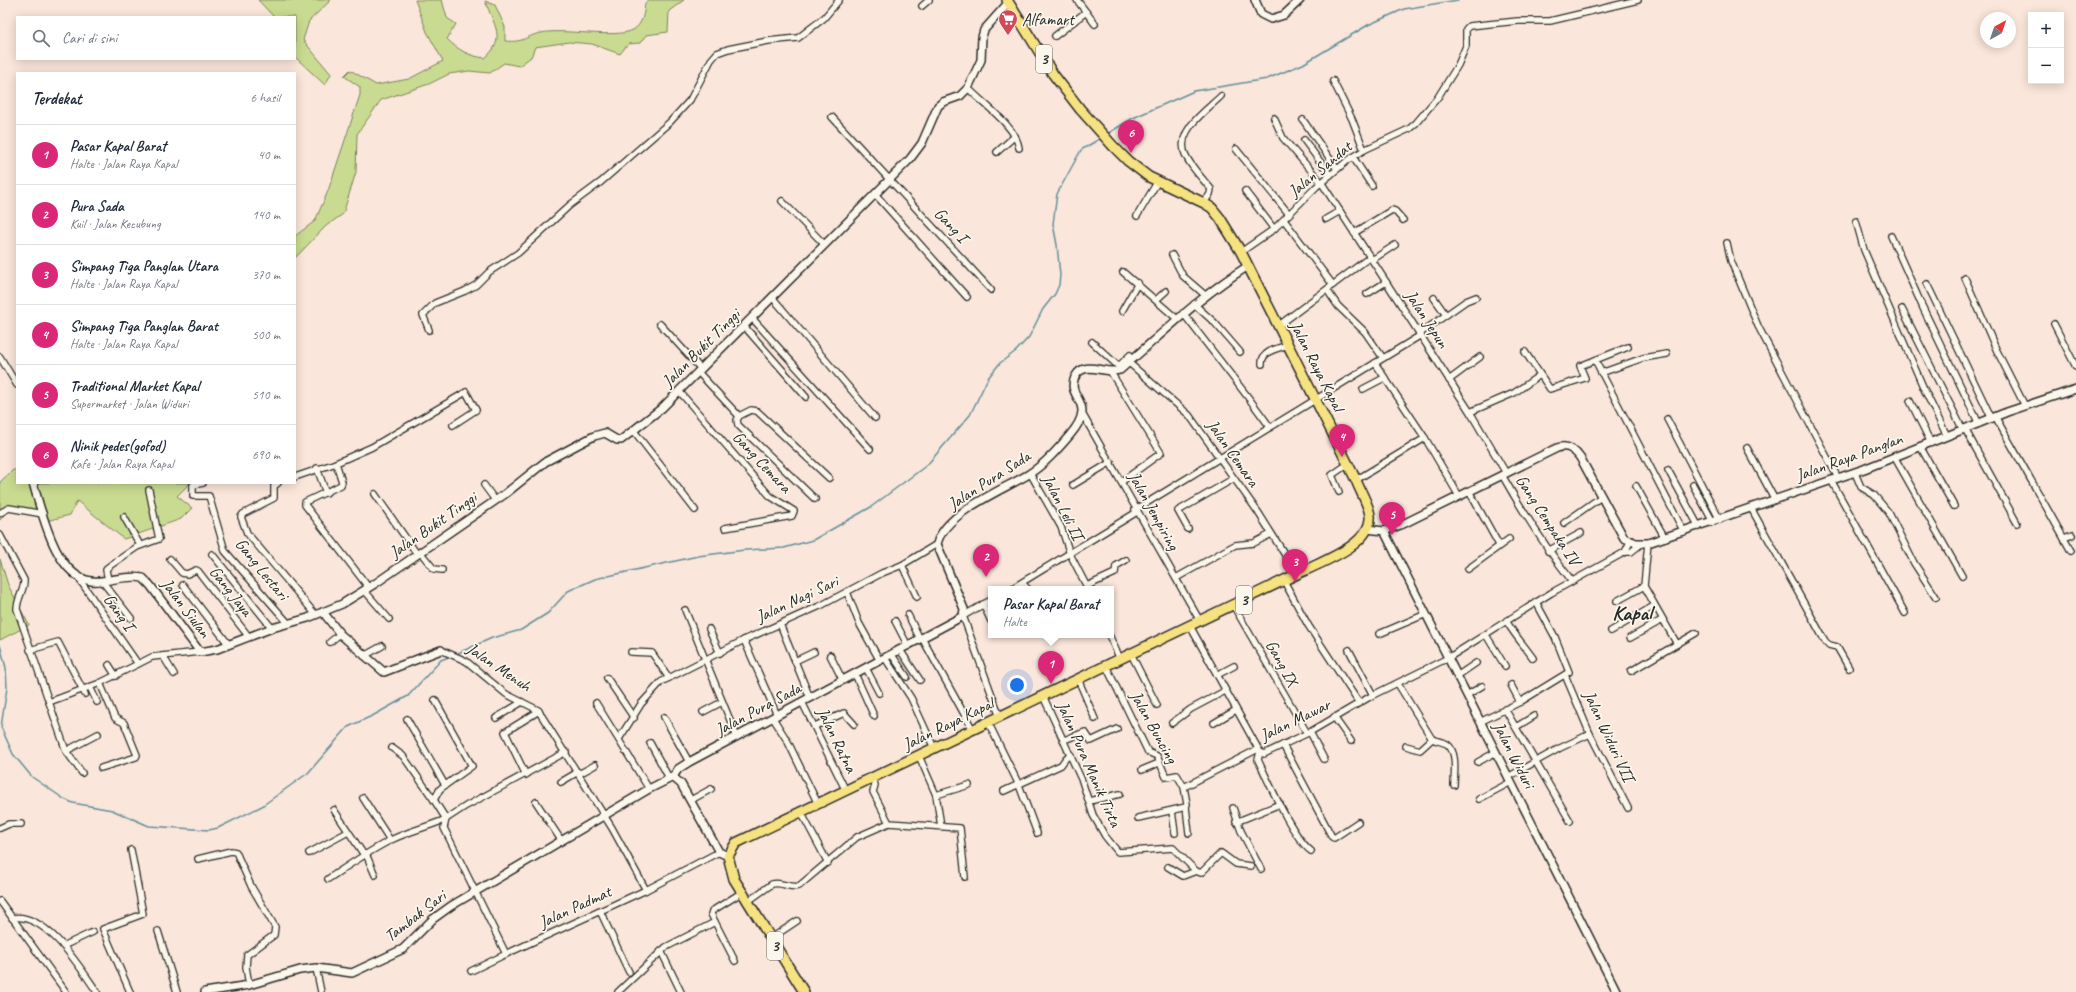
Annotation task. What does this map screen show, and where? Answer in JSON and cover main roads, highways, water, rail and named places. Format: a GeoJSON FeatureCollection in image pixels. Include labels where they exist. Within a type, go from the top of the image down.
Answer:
{"type":"FeatureCollection","features":[{"type":"Feature","properties":{"kind":"highway","name":"Jalan Raya Kapal"},"geometry":{"type":"LineString","coordinates":[[804,992],[744,898],[731,872],[724,854],[742,839],[802,812],[1284,581],[1353,545],[1360,540],[1367,529],[1369,511],[1356,480],[1241,252],[1220,218],[1204,203],[1158,181],[1136,168],[1113,146],[1086,115],[1054,74],[1007,1]]}},
{"type":"Feature","properties":{"kind":"waterway"},"geometry":{"type":"LineString","coordinates":[[1107,134],[1133,118],[1194,91],[1267,79],[1303,64],[1368,25],[1404,9],[1458,0]]}},
{"type":"Feature","properties":{"kind":"waterway"},"geometry":{"type":"LineString","coordinates":[[456,654],[492,638],[521,630],[548,613],[568,591],[595,579],[698,556],[745,550],[784,548],[813,540],[871,507],[927,465],[970,415],[988,378],[1000,363],[1016,351],[1029,337],[1043,309],[1055,294],[1059,285],[1060,275],[1053,224],[1057,194],[1081,150],[1101,138]]}},
{"type":"Feature","properties":{"kind":"waterway"},"geometry":{"type":"LineString","coordinates":[[0,645],[6,668],[7,688],[1,727],[13,754],[32,777],[64,799],[73,803],[112,810],[149,826],[209,830],[218,828],[262,806],[308,773],[348,727],[374,715],[408,696],[441,660],[451,656]]}},
{"type":"Feature","properties":{"kind":"place","name":"Alfamart"},"geometry":{"type":"Point","coordinates":[1008,36]}},
{"type":"Feature","properties":{"kind":"place","name":"Ninik pedes(gofod)"},"geometry":{"type":"Point","coordinates":[1131,153]}},
{"type":"Feature","properties":{"kind":"place","name":"Simpang Tiga Panglan Barat"},"geometry":{"type":"Point","coordinates":[1342,457]}},
{"type":"Feature","properties":{"kind":"place","name":"Traditional Market Kapal"},"geometry":{"type":"Point","coordinates":[1392,535]}},
{"type":"Feature","properties":{"kind":"place","name":"Pura Sada"},"geometry":{"type":"Point","coordinates":[986,577]}},
{"type":"Feature","properties":{"kind":"place","name":"Simpang Tiga Panglan Utara"},"geometry":{"type":"Point","coordinates":[1295,582]}},
{"type":"Feature","properties":{"kind":"place","name":"Pasar Kapal Barat"},"geometry":{"type":"Point","coordinates":[1051,684]}},
{"type":"Feature","properties":{"kind":"district","name":"Kapal"},"geometry":{"type":"Point","coordinates":[1632,613]}}]}
